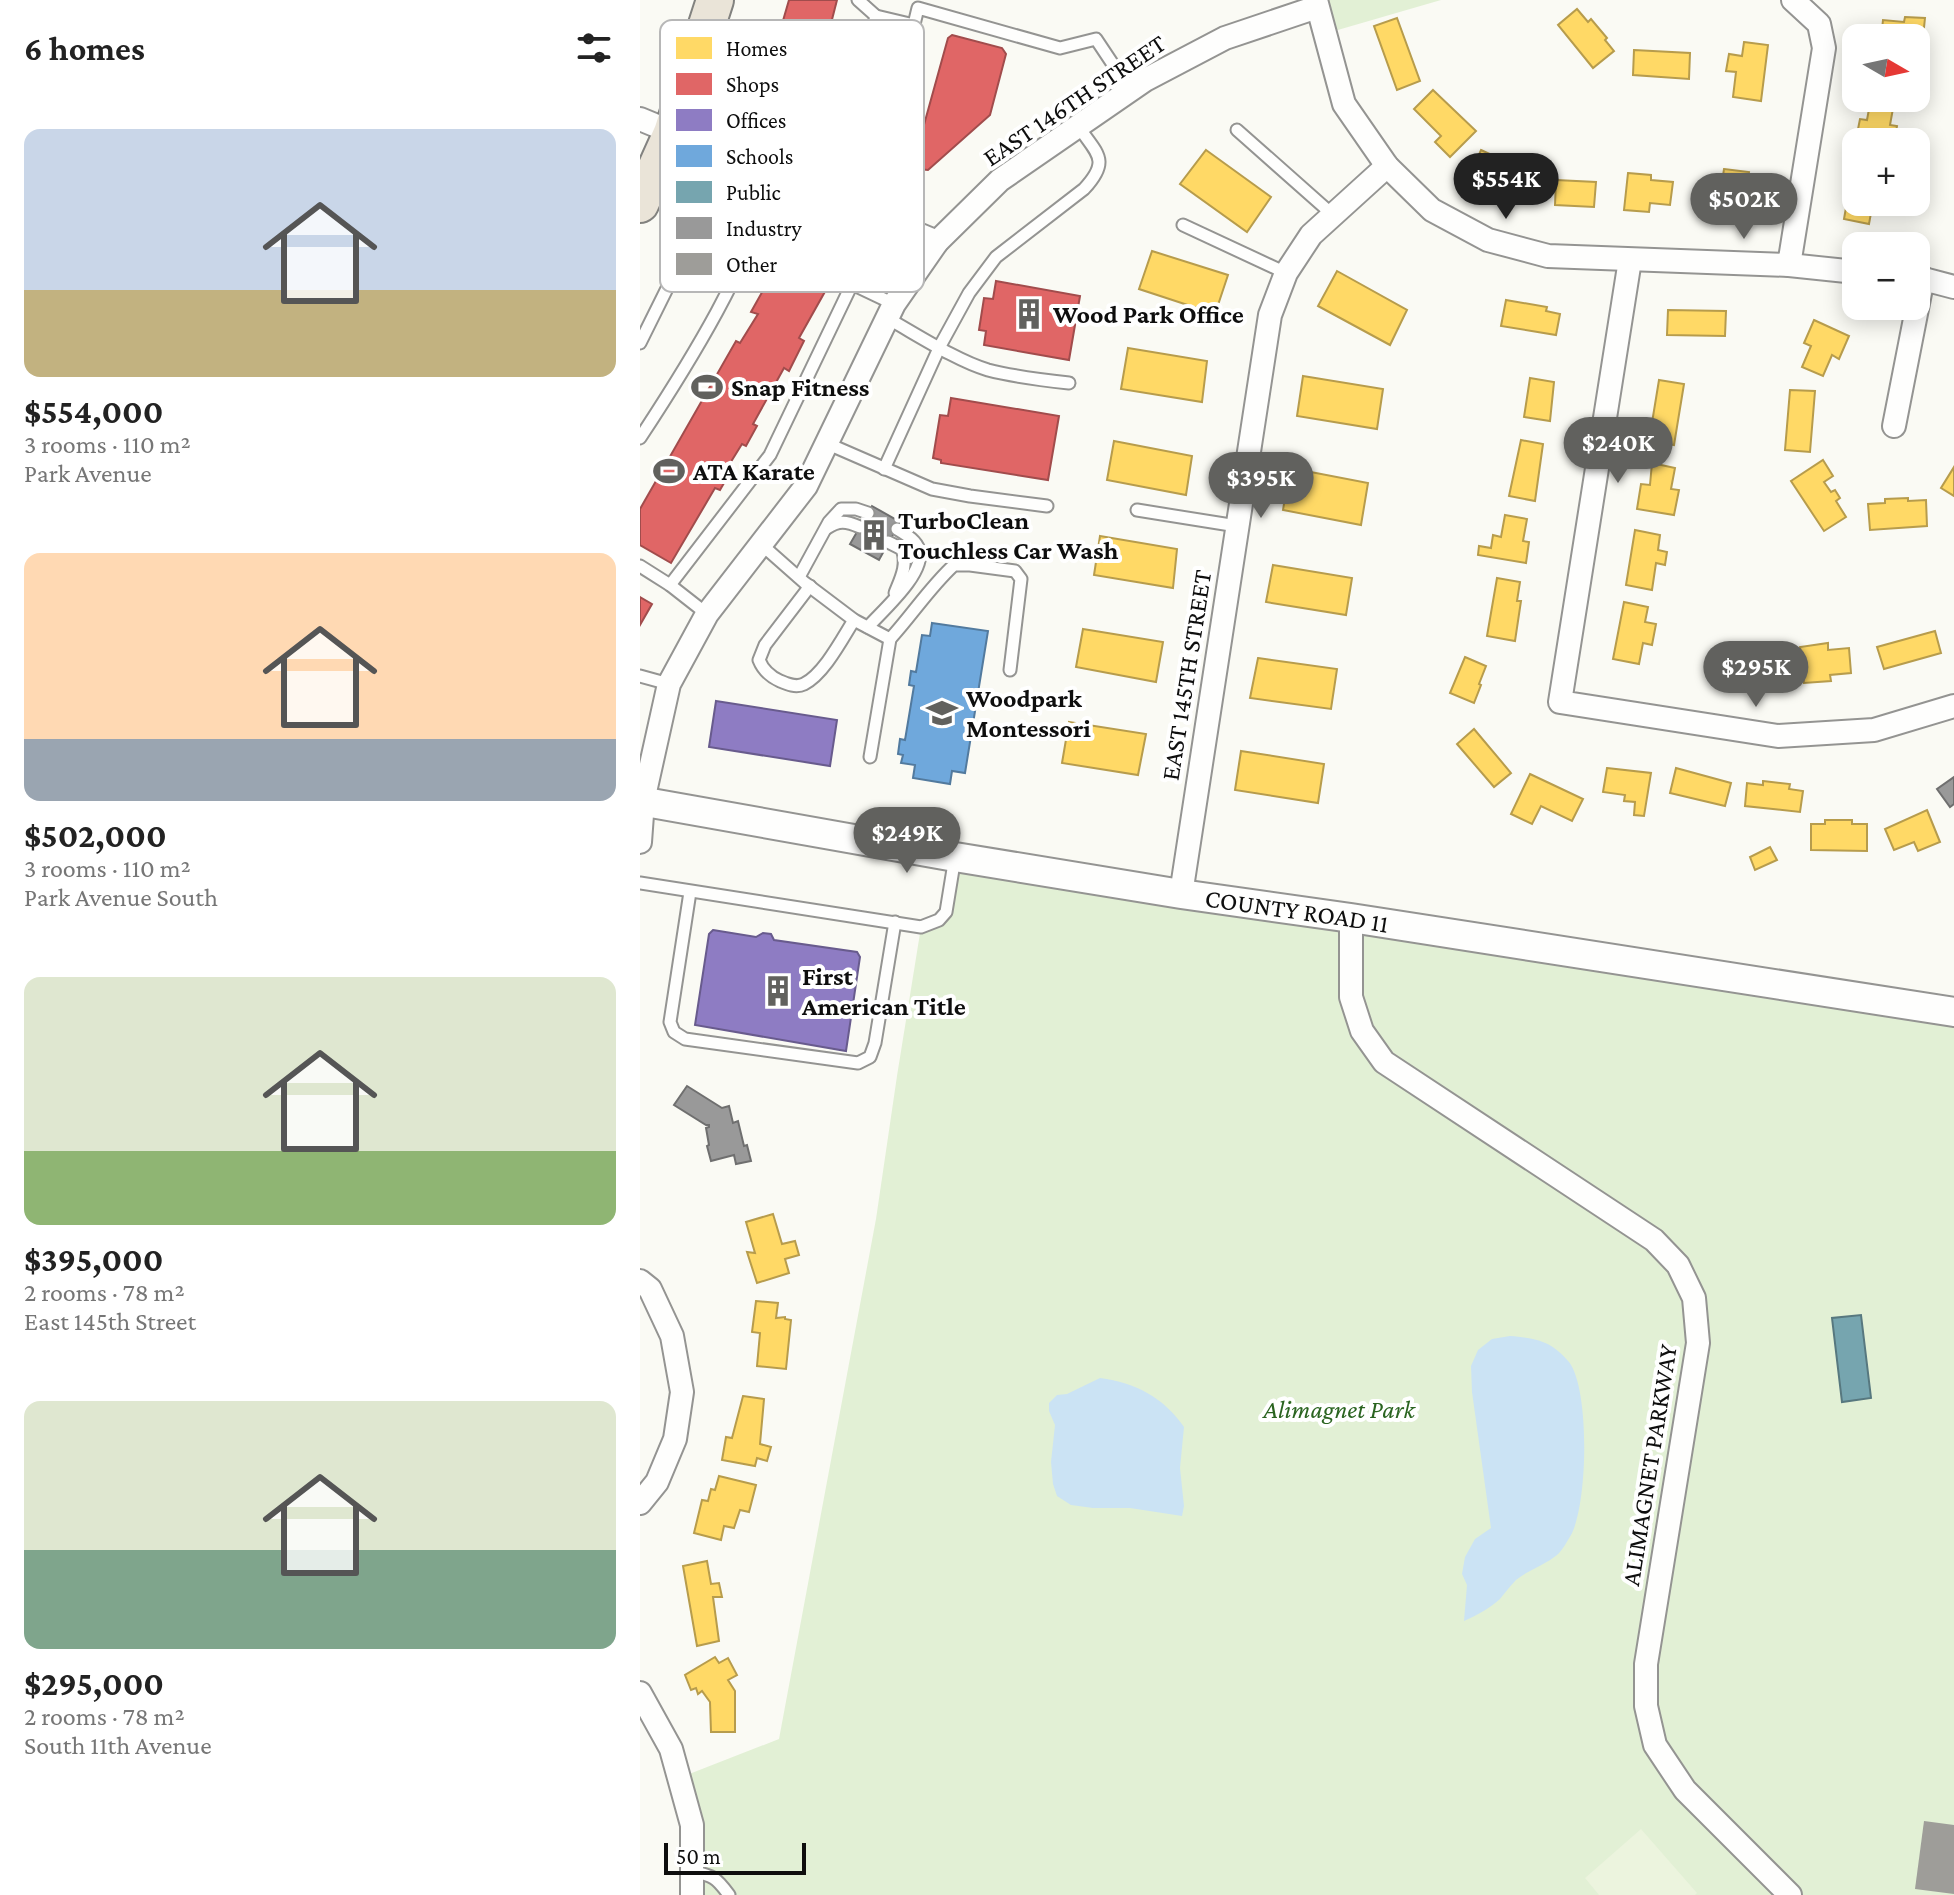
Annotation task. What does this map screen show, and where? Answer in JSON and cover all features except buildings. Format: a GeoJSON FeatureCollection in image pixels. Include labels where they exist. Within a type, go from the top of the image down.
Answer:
{"type":"FeatureCollection","features":[{"type":"Feature","properties":{"kind":"highway"},"geometry":{"type":"LineString","coordinates":[[706,20],[715,0]]}},
{"type":"Feature","properties":{"kind":"highway"},"geometry":{"type":"LineString","coordinates":[[640,204],[656,126]]}},
{"type":"Feature","properties":{"kind":"street"},"geometry":{"type":"LineString","coordinates":[[1789,265],[1824,48],[1819,24],[1793,0]]}},
{"type":"Feature","properties":{"kind":"street"},"geometry":{"type":"LineString","coordinates":[[1316,4],[1344,104],[1387,166],[1432,210],[1488,240],[1548,256],[1789,265],[1842,271]]}},
{"type":"Feature","properties":{"kind":"street","name":"EAST 146TH STREET"},"geometry":{"type":"LineString","coordinates":[[924,261],[937,242],[1000,180],[1145,80],[1225,38],[1316,4]]}},
{"type":"Feature","properties":{"kind":"street","name":"EAST 145TH STREET"},"geometry":{"type":"LineString","coordinates":[[1181,894],[1270,315],[1286,273],[1311,235],[1387,166]]}},
{"type":"Feature","properties":{"kind":"street"},"geometry":{"type":"LineString","coordinates":[[924,237],[937,242]]}},
{"type":"Feature","properties":{"kind":"street"},"geometry":{"type":"LineString","coordinates":[[1630,260],[1560,702],[1778,736],[1874,730],[1954,706]]}},
{"type":"Feature","properties":{"kind":"street"},"geometry":{"type":"LineString","coordinates":[[1930,281],[1954,287]]}},
{"type":"Feature","properties":{"kind":"street","name":"EAST 146TH STREET"},"geometry":{"type":"LineString","coordinates":[[640,842],[641,800],[669,684],[707,614],[806,486],[890,311],[903,292]]}},
{"type":"Feature","properties":{"kind":"street"},"geometry":{"type":"LineString","coordinates":[[1894,426],[1912,320]]}},
{"type":"Feature","properties":{"kind":"street","name":"COUNTY ROAD 11"},"geometry":{"type":"LineString","coordinates":[[641,800],[1181,894],[1954,1012]]}},
{"type":"Feature","properties":{"kind":"street","name":"ALIMAGNET PARKWAY"},"geometry":{"type":"LineString","coordinates":[[1351,918],[1351,997],[1362,1031],[1384,1062],[1654,1240],[1678,1265],[1694,1298],[1698,1343],[1646,1664],[1646,1706],[1655,1745],[1685,1790],[1790,1895]]}},
{"type":"Feature","properties":{"kind":"street"},"geometry":{"type":"LineString","coordinates":[[640,1281],[650,1289],[672,1336],[682,1392],[675,1439],[657,1482],[640,1503]]}},
{"type":"Feature","properties":{"kind":"street"},"geometry":{"type":"LineString","coordinates":[[640,1693],[671,1749],[692,1825],[692,1895]]}},
{"type":"Feature","properties":{"kind":"lane"},"geometry":{"type":"LineString","coordinates":[[858,0],[876,16],[893,20]]}},
{"type":"Feature","properties":{"kind":"lane"},"geometry":{"type":"LineString","coordinates":[[915,20],[918,8],[1060,48],[1096,39],[1130,90]]}},
{"type":"Feature","properties":{"kind":"lane"},"geometry":{"type":"LineString","coordinates":[[875,20],[876,16]]}},
{"type":"Feature","properties":{"kind":"lane"},"geometry":{"type":"LineString","coordinates":[[884,469],[940,346],[969,293],[996,257],[1097,176],[1100,158],[1078,126]]}},
{"type":"Feature","properties":{"kind":"lane"},"geometry":{"type":"LineString","coordinates":[[1237,130],[1333,215]]}},
{"type":"Feature","properties":{"kind":"lane"},"geometry":{"type":"LineString","coordinates":[[1183,225],[1286,273]]}},
{"type":"Feature","properties":{"kind":"lane"},"geometry":{"type":"LineString","coordinates":[[640,343],[665,292]]}},
{"type":"Feature","properties":{"kind":"lane"},"geometry":{"type":"LineString","coordinates":[[640,438],[682,375],[726,292]]}},
{"type":"Feature","properties":{"kind":"lane"},"geometry":{"type":"LineString","coordinates":[[670,585],[770,455],[848,292]]}},
{"type":"Feature","properties":{"kind":"lane"},"geometry":{"type":"LineString","coordinates":[[863,292],[940,346],[986,369],[1069,383]]}},
{"type":"Feature","properties":{"kind":"lane"},"geometry":{"type":"LineString","coordinates":[[826,443],[932,489],[1047,506]]}},
{"type":"Feature","properties":{"kind":"lane"},"geometry":{"type":"LineString","coordinates":[[799,577],[825,529],[841,509],[868,513]]}},
{"type":"Feature","properties":{"kind":"lane"},"geometry":{"type":"LineString","coordinates":[[1137,510],[1237,526]]}},
{"type":"Feature","properties":{"kind":"lane"},"geometry":{"type":"LineString","coordinates":[[825,529],[843,521],[860,527]]}},
{"type":"Feature","properties":{"kind":"lane"},"geometry":{"type":"LineString","coordinates":[[868,627],[911,580],[917,569],[920,553],[913,540],[897,529]]}},
{"type":"Feature","properties":{"kind":"lane"},"geometry":{"type":"LineString","coordinates":[[888,542],[902,549],[905,561],[891,601]]}},
{"type":"Feature","properties":{"kind":"lane"},"geometry":{"type":"LineString","coordinates":[[761,544],[854,620],[890,639]]}},
{"type":"Feature","properties":{"kind":"lane"},"geometry":{"type":"LineString","coordinates":[[870,757],[890,639],[954,565],[1015,571],[1021,579],[1010,670]]}},
{"type":"Feature","properties":{"kind":"lane"},"geometry":{"type":"LineString","coordinates":[[640,566],[707,614]]}},
{"type":"Feature","properties":{"kind":"lane"},"geometry":{"type":"LineString","coordinates":[[810,586],[765,645],[759,660],[763,670],[793,686],[804,684],[824,667],[854,620]]}},
{"type":"Feature","properties":{"kind":"lane"},"geometry":{"type":"LineString","coordinates":[[640,676],[669,684]]}},
{"type":"Feature","properties":{"kind":"lane"},"geometry":{"type":"LineString","coordinates":[[640,883],[921,927],[939,920],[946,912],[955,857]]}},
{"type":"Feature","properties":{"kind":"lane"},"geometry":{"type":"LineString","coordinates":[[690,892],[670,1022],[674,1032],[685,1039],[858,1063],[870,1057],[895,922]]}},
{"type":"Feature","properties":{"kind":"lane"},"geometry":{"type":"LineString","coordinates":[[692,1871],[711,1875],[729,1895]]}},
{"type":"Feature","properties":{"kind":"green space"},"geometry":{"type":"Polygon","coordinates":[[[1316,0],[1441,0],[1324,34],[1316,0]]]}},
{"type":"Feature","properties":{"kind":"green space","name":"Alimagnet Park"},"geometry":{"type":"Polygon","coordinates":[[[955,857],[1954,1012],[1954,1895],[692,1895],[679,1778],[779,1739],[876,1219],[921,927],[939,920],[955,857]]]}},
{"type":"Feature","properties":{"kind":"green space"},"geometry":{"type":"Polygon","coordinates":[[[1641,1829],[1697,1893],[1695,1895],[1599,1895],[1585,1878],[1641,1829]]]}},
{"type":"Feature","properties":{"kind":"water"},"geometry":{"type":"Polygon","coordinates":[[[1510,1336],[1550,1345],[1569,1362],[1576,1376],[1583,1420],[1581,1499],[1571,1535],[1559,1553],[1516,1580],[1492,1606],[1464,1621],[1467,1585],[1462,1574],[1465,1557],[1475,1539],[1491,1528],[1471,1366],[1478,1350],[1492,1339],[1510,1336]]]}},
{"type":"Feature","properties":{"kind":"water"},"geometry":{"type":"Polygon","coordinates":[[[1100,1378],[1148,1393],[1167,1407],[1184,1427],[1180,1468],[1184,1506],[1182,1516],[1130,1508],[1071,1505],[1057,1496],[1051,1462],[1055,1425],[1049,1403],[1057,1395],[1067,1394],[1100,1378]]]}},
{"type":"Feature","properties":{"kind":"place","name":"Wood Park Office"},"geometry":{"type":"Point","coordinates":[1029,314]}},
{"type":"Feature","properties":{"kind":"place","name":"Snap Fitness"},"geometry":{"type":"Point","coordinates":[707,387]}},
{"type":"Feature","properties":{"kind":"place","name":"ATA Karate"},"geometry":{"type":"Point","coordinates":[669,471]}},
{"type":"Feature","properties":{"kind":"place","name":"TurboClean Touchless Car Wash"},"geometry":{"type":"Point","coordinates":[874,535]}},
{"type":"Feature","properties":{"kind":"place","name":"Woodpark Montessori"},"geometry":{"type":"Point","coordinates":[942,713]}},
{"type":"Feature","properties":{"kind":"place","name":"First American Title"},"geometry":{"type":"Point","coordinates":[778,991]}}]}
